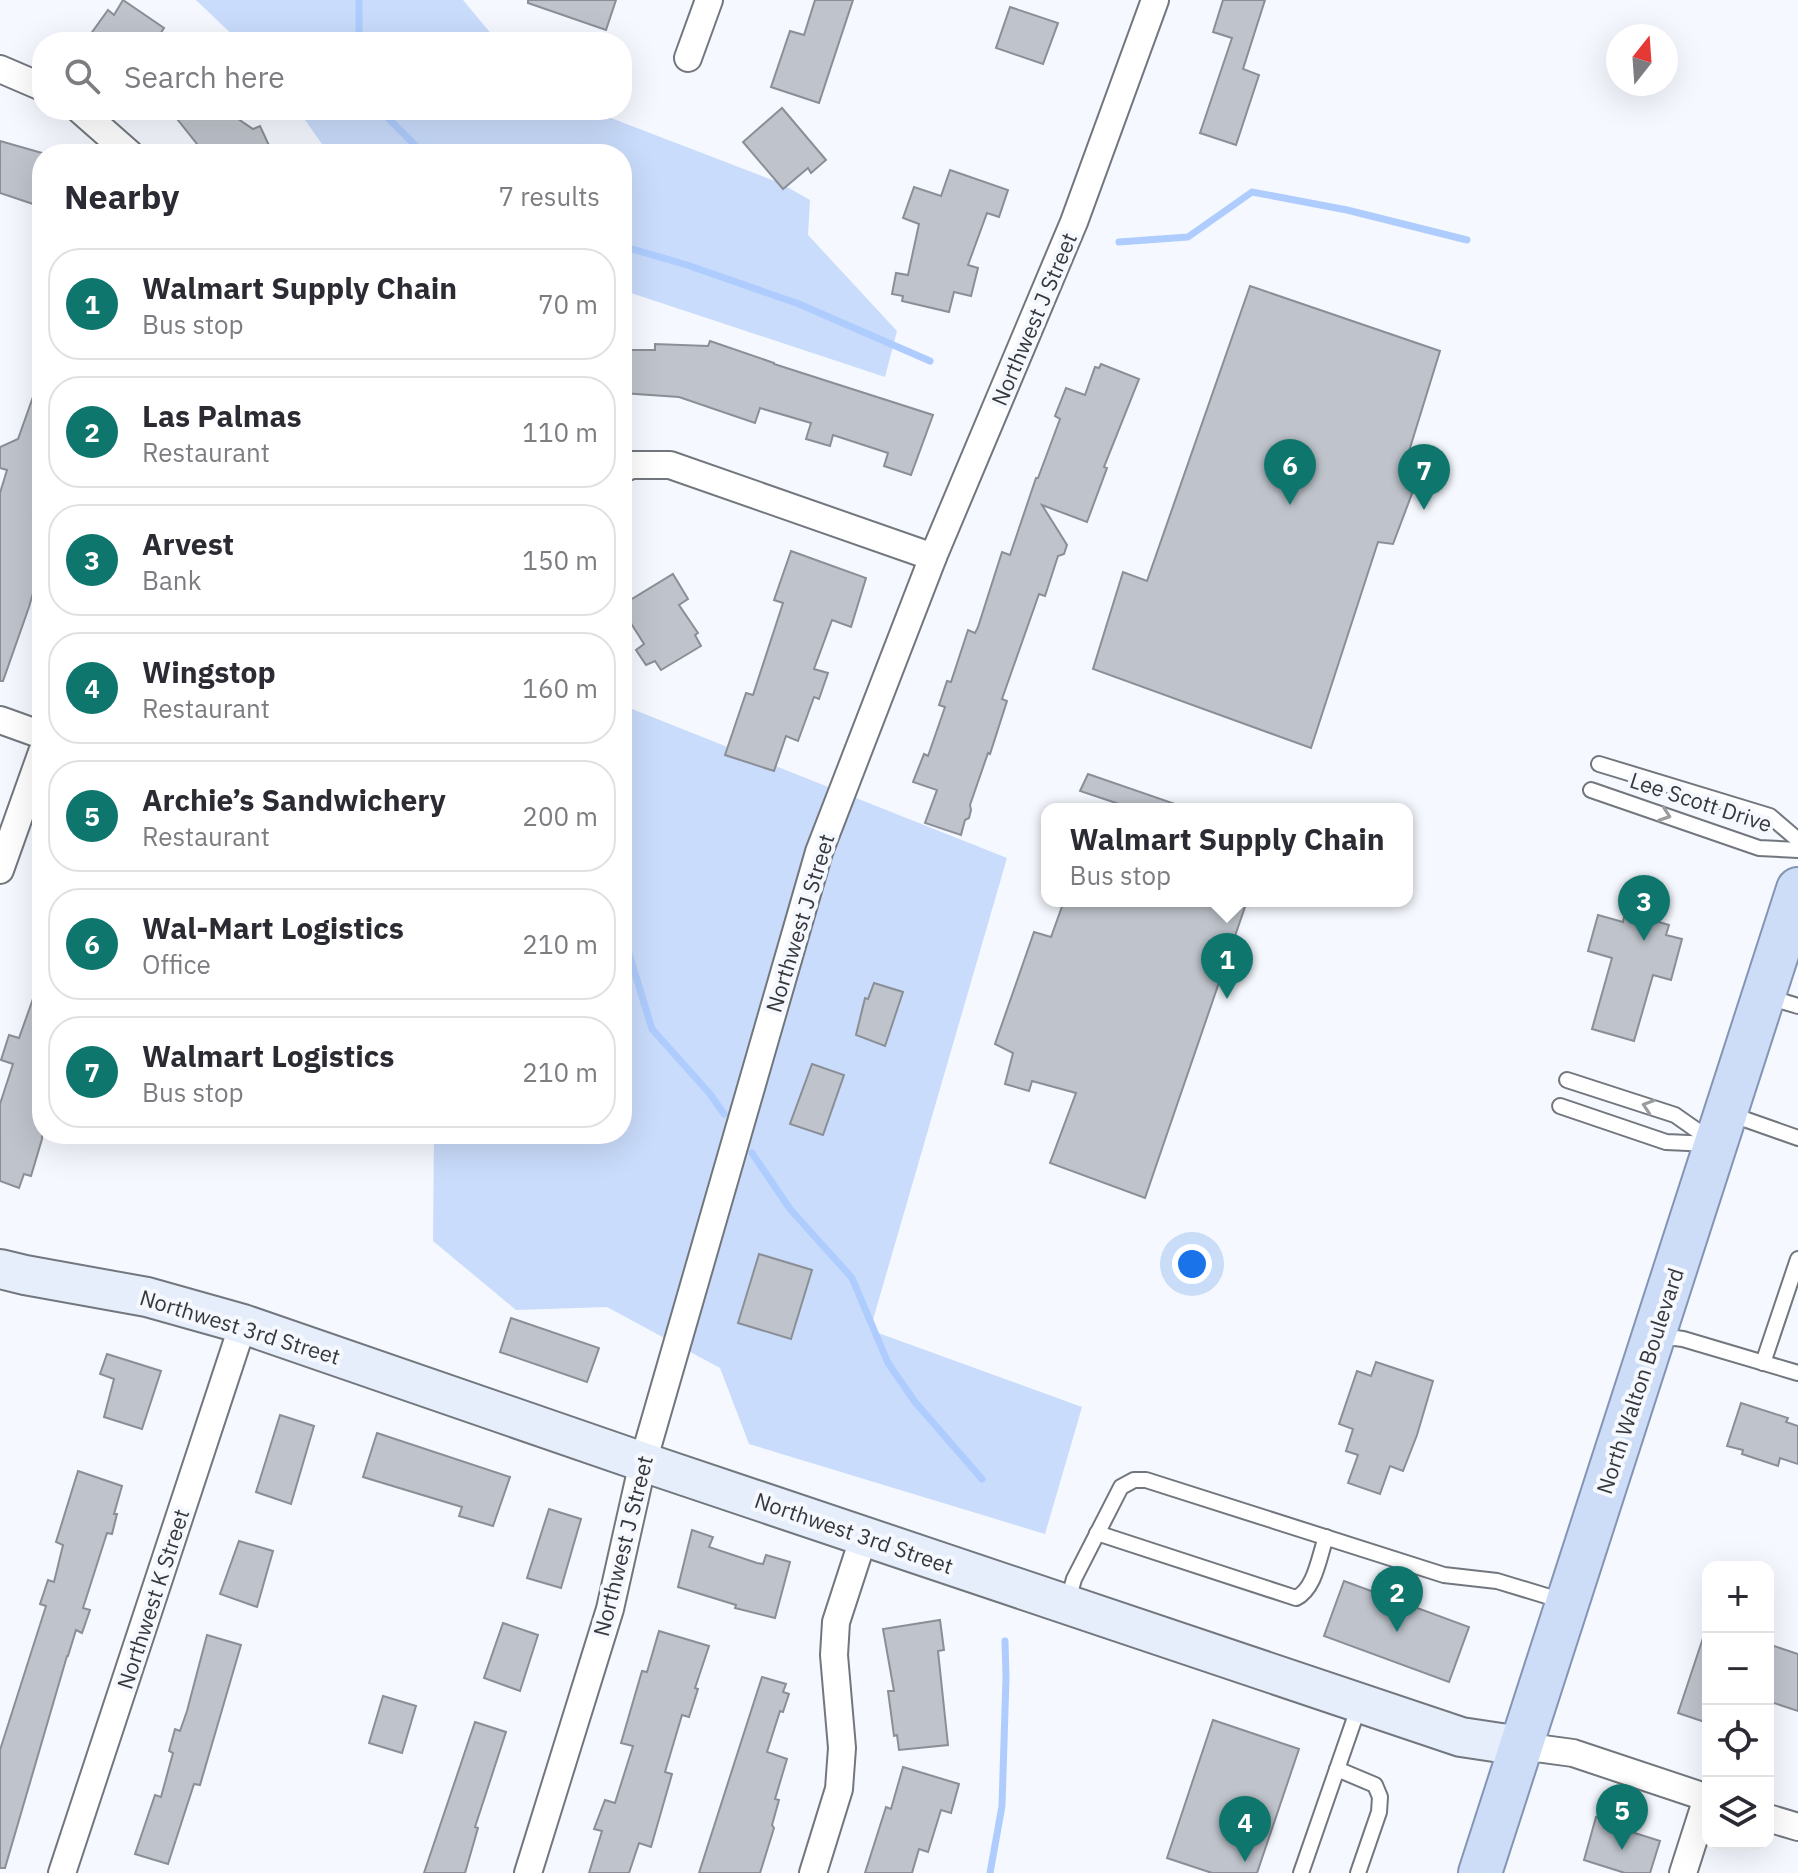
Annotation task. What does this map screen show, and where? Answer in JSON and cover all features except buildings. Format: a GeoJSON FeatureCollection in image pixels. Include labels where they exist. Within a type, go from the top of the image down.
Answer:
{"type":"FeatureCollection","features":[{"type":"Feature","properties":{"kind":"main road","name":"North Walton Boulevard"},"geometry":{"type":"LineString","coordinates":[[1480,1873],[1721,1128],[1781,1001],[1798,889]]}},
{"type":"Feature","properties":{"kind":"street"},"geometry":{"type":"LineString","coordinates":[[688,58],[709,0]]}},
{"type":"Feature","properties":{"kind":"street","name":"Northwest J Street"},"geometry":{"type":"LineString","coordinates":[[528,1873],[610,1609],[643,1462],[819,852],[933,557],[1074,222],[1155,0]]}},
{"type":"Feature","properties":{"kind":"street"},"geometry":{"type":"LineString","coordinates":[[0,69],[32,83]]}},
{"type":"Feature","properties":{"kind":"street"},"geometry":{"type":"LineString","coordinates":[[91,120],[119,144]]}},
{"type":"Feature","properties":{"kind":"street"},"geometry":{"type":"LineString","coordinates":[[632,465],[670,465],[933,557]]}},
{"type":"Feature","properties":{"kind":"street"},"geometry":{"type":"LineString","coordinates":[[0,720],[32,731]]}},
{"type":"Feature","properties":{"kind":"street"},"geometry":{"type":"LineString","coordinates":[[0,870],[32,780]]}},
{"type":"Feature","properties":{"kind":"street","name":"Northwest 3rd Street"},"geometry":{"type":"LineString","coordinates":[[0,1269],[147,1297],[243,1324],[643,1462],[1470,1739],[1573,1753],[1702,1796]]}},
{"type":"Feature","properties":{"kind":"street","name":"Northwest K Street"},"geometry":{"type":"LineString","coordinates":[[62,1873],[243,1324]]}},
{"type":"Feature","properties":{"kind":"street"},"geometry":{"type":"LineString","coordinates":[[813,1873],[839,1789],[842,1748],[834,1655],[836,1622],[864,1536]]}},
{"type":"Feature","properties":{"kind":"street"},"geometry":{"type":"LineString","coordinates":[[1683,1873],[1702,1816]]}},
{"type":"Feature","properties":{"kind":"street"},"geometry":{"type":"LineString","coordinates":[[1774,1820],[1798,1827]]}},
{"type":"Feature","properties":{"kind":"lane","name":"Lee Scott Drive"},"geometry":{"type":"LineString","coordinates":[[1599,764],[1770,816],[1798,840]]}},
{"type":"Feature","properties":{"kind":"lane","name":"Lee Scott Drive"},"geometry":{"type":"LineString","coordinates":[[1591,790],[1759,848],[1798,850]]}},
{"type":"Feature","properties":{"kind":"lane"},"geometry":{"type":"LineString","coordinates":[[1567,1080],[1721,1128],[1798,1138]]}},
{"type":"Feature","properties":{"kind":"lane"},"geometry":{"type":"LineString","coordinates":[[1560,1106],[1666,1142],[1721,1128]]}},
{"type":"Feature","properties":{"kind":"lane"},"geometry":{"type":"LineString","coordinates":[[1763,1363],[1798,1259]]}},
{"type":"Feature","properties":{"kind":"lane"},"geometry":{"type":"LineString","coordinates":[[1655,1336],[1683,1339],[1798,1373]]}},
{"type":"Feature","properties":{"kind":"lane"},"geometry":{"type":"LineString","coordinates":[[1067,1605],[1074,1579],[1121,1487],[1134,1480],[1146,1480],[1444,1575],[1497,1581],[1568,1603]]}},
{"type":"Feature","properties":{"kind":"lane"},"geometry":{"type":"LineString","coordinates":[[1097,1533],[1296,1598],[1304,1595],[1310,1585],[1326,1537]]}},
{"type":"Feature","properties":{"kind":"lane"},"geometry":{"type":"LineString","coordinates":[[1301,1873],[1360,1702]]}},
{"type":"Feature","properties":{"kind":"lane"},"geometry":{"type":"LineString","coordinates":[[1337,1769],[1375,1785],[1380,1797],[1379,1812],[1358,1873]]}},
{"type":"Feature","properties":{"kind":"shaded area"},"geometry":{"type":"Polygon","coordinates":[[[196,0],[463,0],[490,32],[230,32],[196,0]]]}},
{"type":"Feature","properties":{"kind":"shaded area"},"geometry":{"type":"Polygon","coordinates":[[[305,120],[616,120],[780,183],[810,200],[808,235],[897,331],[885,377],[632,293],[632,144],[322,144],[305,120]]]}},
{"type":"Feature","properties":{"kind":"shaded area"},"geometry":{"type":"Polygon","coordinates":[[[632,709],[1007,858],[870,1330],[1082,1407],[1045,1534],[749,1444],[720,1368],[607,1307],[516,1310],[433,1241],[434,1144],[632,1144],[632,709]]]}},
{"type":"Feature","properties":{"kind":"waterway"},"geometry":{"type":"LineString","coordinates":[[359,0],[359,32]]}},
{"type":"Feature","properties":{"kind":"waterway"},"geometry":{"type":"LineString","coordinates":[[390,120],[414,144]]}},
{"type":"Feature","properties":{"kind":"waterway"},"geometry":{"type":"LineString","coordinates":[[1119,242],[1188,237],[1252,192],[1347,210],[1467,240]]}},
{"type":"Feature","properties":{"kind":"waterway"},"geometry":{"type":"LineString","coordinates":[[632,249],[799,304],[930,361]]}},
{"type":"Feature","properties":{"kind":"waterway"},"geometry":{"type":"LineString","coordinates":[[632,964],[652,1029],[724,1114]]}},
{"type":"Feature","properties":{"kind":"waterway"},"geometry":{"type":"LineString","coordinates":[[752,1153],[790,1209],[852,1278],[888,1363],[915,1402],[982,1479]]}},
{"type":"Feature","properties":{"kind":"waterway"},"geometry":{"type":"LineString","coordinates":[[990,1873],[1002,1806],[1005,1641]]}},
{"type":"Feature","properties":{"kind":"place","name":"Wal-Mart Logistics"},"geometry":{"type":"Point","coordinates":[1290,505]}},
{"type":"Feature","properties":{"kind":"place","name":"Walmart Logistics"},"geometry":{"type":"Point","coordinates":[1424,510]}},
{"type":"Feature","properties":{"kind":"place","name":"Arvest"},"geometry":{"type":"Point","coordinates":[1644,941]}},
{"type":"Feature","properties":{"kind":"place","name":"Walmart Supply Chain"},"geometry":{"type":"Point","coordinates":[1227,999]}},
{"type":"Feature","properties":{"kind":"place","name":"Las Palmas"},"geometry":{"type":"Point","coordinates":[1397,1632]}},
{"type":"Feature","properties":{"kind":"place","name":"Archie’s Sandwichery"},"geometry":{"type":"Point","coordinates":[1622,1850]}},
{"type":"Feature","properties":{"kind":"place","name":"Wingstop"},"geometry":{"type":"Point","coordinates":[1245,1862]}}]}
